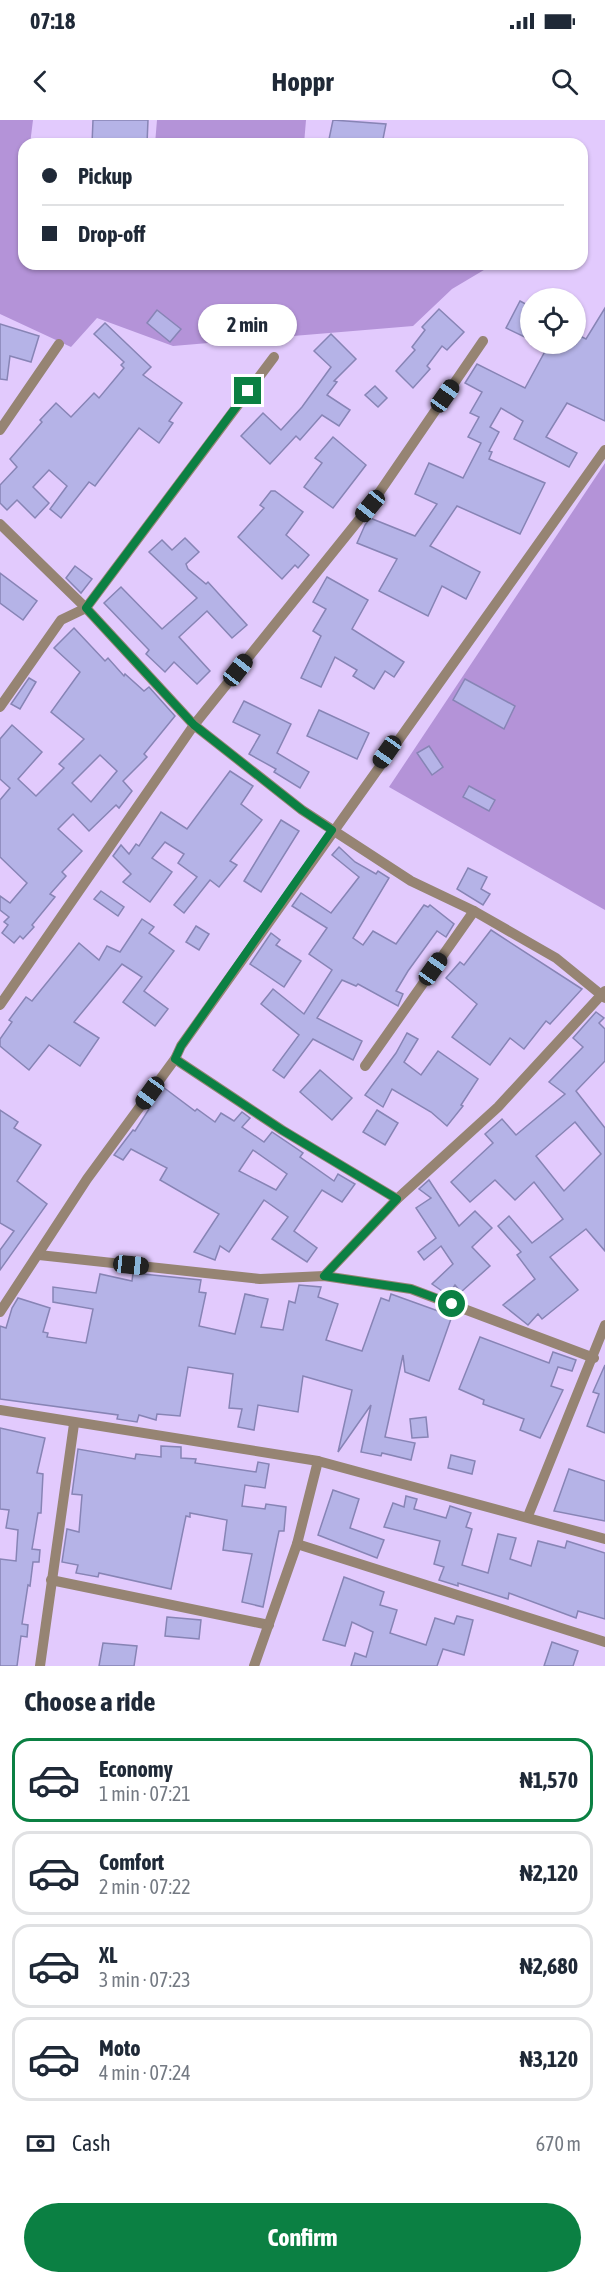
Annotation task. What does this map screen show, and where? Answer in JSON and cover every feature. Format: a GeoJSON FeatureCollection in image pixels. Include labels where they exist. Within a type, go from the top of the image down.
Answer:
{"type":"FeatureCollection","features":[{"type":"Feature","properties":{"kind":"street"},"geometry":{"type":"LineString","coordinates":[[0,1005],[194,725],[370,506],[483,341]]}},
{"type":"Feature","properties":{"kind":"street"},"geometry":{"type":"LineString","coordinates":[[0,430],[58,344]]}},
{"type":"Feature","properties":{"kind":"street"},"geometry":{"type":"LineString","coordinates":[[0,707],[62,620],[86,608],[274,357]]}},
{"type":"Feature","properties":{"kind":"street"},"geometry":{"type":"LineString","coordinates":[[0,1312],[87,1179],[175,1059],[181,1046],[332,830],[605,450]]}},
{"type":"Feature","properties":{"kind":"street"},"geometry":{"type":"LineString","coordinates":[[0,524],[86,608],[194,725],[302,810],[411,881],[474,911],[556,957],[604,995],[498,1107],[397,1199],[324,1276]]}},
{"type":"Feature","properties":{"kind":"street"},"geometry":{"type":"LineString","coordinates":[[365,1066],[474,911]]}},
{"type":"Feature","properties":{"kind":"street"},"geometry":{"type":"LineString","coordinates":[[175,1059],[282,1130],[397,1199]]}},
{"type":"Feature","properties":{"kind":"street"},"geometry":{"type":"LineString","coordinates":[[39,1255],[260,1279],[324,1276],[411,1289],[594,1358]]}},
{"type":"Feature","properties":{"kind":"street"},"geometry":{"type":"LineString","coordinates":[[528,1516],[594,1358],[605,1325]]}},
{"type":"Feature","properties":{"kind":"street"},"geometry":{"type":"LineString","coordinates":[[0,1410],[74,1424],[318,1461],[528,1516],[605,1539]]}},
{"type":"Feature","properties":{"kind":"street"},"geometry":{"type":"LineString","coordinates":[[40,1666],[74,1424]]}},
{"type":"Feature","properties":{"kind":"street"},"geometry":{"type":"LineString","coordinates":[[254,1666],[297,1544],[318,1461]]}},
{"type":"Feature","properties":{"kind":"street"},"geometry":{"type":"LineString","coordinates":[[297,1544],[605,1642]]}},
{"type":"Feature","properties":{"kind":"street"},"geometry":{"type":"LineString","coordinates":[[51,1580],[269,1625]]}},
{"type":"Feature","properties":{"kind":"shaded area"},"geometry":{"type":"Polygon","coordinates":[[[0,120],[33,120],[31,138],[18,138],[18,270],[484,270],[452,289],[413,326],[173,346],[97,318],[71,347],[0,314],[0,120]]]}},
{"type":"Feature","properties":{"kind":"shaded area"},"geometry":{"type":"Polygon","coordinates":[[[157,120],[306,120],[304,138],[156,138],[157,120]]]}},
{"type":"Feature","properties":{"kind":"shaded area"},"geometry":{"type":"Polygon","coordinates":[[[605,463],[605,910],[389,787],[605,463]]]}},
{"type":"Feature","properties":{"kind":"building"},"geometry":{"type":"Polygon","coordinates":[[[93,120],[148,120],[147,138],[92,138],[93,120]]]}},
{"type":"Feature","properties":{"kind":"building"},"geometry":{"type":"Polygon","coordinates":[[[333,120],[386,124],[383,138],[329,138],[333,120]]]}},
{"type":"Feature","properties":{"kind":"building"},"geometry":{"type":"Polygon","coordinates":[[[520,301],[520,335],[506,328],[520,301]]]}},
{"type":"Feature","properties":{"kind":"building"},"geometry":{"type":"Polygon","coordinates":[[[605,308],[605,421],[567,403],[546,437],[577,453],[569,467],[514,439],[523,421],[501,408],[490,427],[499,432],[489,451],[492,452],[489,459],[545,483],[520,534],[457,506],[430,546],[480,572],[466,599],[442,586],[428,616],[379,591],[397,559],[357,543],[370,518],[415,536],[437,504],[415,494],[429,463],[463,478],[481,443],[468,437],[479,417],[470,413],[482,392],[465,383],[477,364],[525,388],[544,354],[586,354],[586,339],[605,308]]]}},
{"type":"Feature","properties":{"kind":"building"},"geometry":{"type":"Polygon","coordinates":[[[439,309],[464,332],[447,350],[442,346],[427,366],[430,369],[413,388],[396,371],[415,350],[412,347],[425,330],[422,327],[439,309]]]}},
{"type":"Feature","properties":{"kind":"building"},"geometry":{"type":"Polygon","coordinates":[[[157,310],[181,329],[170,342],[147,323],[157,310]]]}},
{"type":"Feature","properties":{"kind":"building"},"geometry":{"type":"Polygon","coordinates":[[[105,323],[151,367],[143,375],[182,403],[169,421],[173,423],[159,443],[139,428],[95,486],[89,482],[61,518],[50,509],[67,486],[49,470],[33,487],[49,503],[35,518],[17,500],[7,510],[0,503],[0,485],[17,467],[10,459],[42,422],[40,420],[56,403],[71,417],[94,393],[99,398],[124,368],[121,365],[124,362],[94,334],[105,323]]]}},
{"type":"Feature","properties":{"kind":"building"},"geometry":{"type":"Polygon","coordinates":[[[0,324],[39,336],[31,362],[10,356],[7,380],[0,379],[0,324]]]}},
{"type":"Feature","properties":{"kind":"building"},"geometry":{"type":"Polygon","coordinates":[[[331,334],[356,359],[334,381],[337,382],[327,395],[350,410],[339,426],[322,415],[300,440],[296,436],[270,464],[241,436],[263,413],[281,430],[302,407],[331,367],[314,351],[331,334]]]}},
{"type":"Feature","properties":{"kind":"building"},"geometry":{"type":"Polygon","coordinates":[[[375,386],[387,398],[378,407],[365,395],[375,386]]]}},
{"type":"Feature","properties":{"kind":"building"},"geometry":{"type":"Polygon","coordinates":[[[333,437],[366,465],[333,508],[304,487],[322,463],[315,458],[333,437]]]}},
{"type":"Feature","properties":{"kind":"building"},"geometry":{"type":"Polygon","coordinates":[[[271,491],[275,491],[303,512],[286,535],[309,555],[298,568],[295,565],[282,579],[238,537],[264,508],[260,505],[271,491]]]}},
{"type":"Feature","properties":{"kind":"building"},"geometry":{"type":"Polygon","coordinates":[[[185,538],[199,552],[186,564],[188,569],[206,584],[208,582],[247,625],[232,638],[207,611],[179,637],[210,671],[197,684],[174,662],[165,672],[146,654],[149,650],[104,603],[121,587],[162,629],[197,598],[149,552],[162,540],[172,550],[185,538]]]}},
{"type":"Feature","properties":{"kind":"building"},"geometry":{"type":"Polygon","coordinates":[[[75,566],[92,579],[81,593],[66,578],[75,566]]]}},
{"type":"Feature","properties":{"kind":"building"},"geometry":{"type":"Polygon","coordinates":[[[0,573],[37,601],[23,620],[0,603],[0,573]]]}},
{"type":"Feature","properties":{"kind":"building"},"geometry":{"type":"Polygon","coordinates":[[[327,577],[368,600],[352,629],[404,662],[394,677],[385,671],[374,689],[353,676],[357,670],[335,657],[321,687],[301,678],[321,636],[313,631],[326,609],[313,602],[327,577]]]}},
{"type":"Feature","properties":{"kind":"building"},"geometry":{"type":"Polygon","coordinates":[[[74,628],[105,661],[108,658],[124,676],[125,674],[144,691],[149,687],[175,716],[144,754],[147,757],[123,781],[132,791],[119,808],[116,805],[89,831],[73,814],[58,829],[82,851],[62,872],[66,876],[50,894],[55,897],[32,925],[34,927],[23,939],[20,936],[14,943],[2,933],[8,925],[4,922],[9,917],[0,910],[0,896],[10,903],[27,883],[0,857],[0,800],[10,788],[0,779],[0,739],[12,725],[42,752],[18,779],[36,796],[64,768],[59,764],[84,739],[51,712],[80,672],[54,648],[74,628]],[[100,755],[72,783],[91,802],[117,771],[100,755]]]}},
{"type":"Feature","properties":{"kind":"building"},"geometry":{"type":"Polygon","coordinates":[[[29,678],[36,682],[20,709],[11,704],[29,678]]]}},
{"type":"Feature","properties":{"kind":"building"},"geometry":{"type":"Polygon","coordinates":[[[465,679],[515,706],[504,729],[453,700],[465,679]]]}},
{"type":"Feature","properties":{"kind":"building"},"geometry":{"type":"Polygon","coordinates":[[[244,701],[291,724],[277,753],[309,772],[300,788],[274,772],[276,769],[249,754],[260,735],[233,722],[244,701]]]}},
{"type":"Feature","properties":{"kind":"building"},"geometry":{"type":"Polygon","coordinates":[[[319,710],[369,733],[357,759],[307,736],[319,710]]]}},
{"type":"Feature","properties":{"kind":"building"},"geometry":{"type":"Polygon","coordinates":[[[429,746],[443,767],[432,775],[417,753],[429,746]]]}},
{"type":"Feature","properties":{"kind":"building"},"geometry":{"type":"Polygon","coordinates":[[[230,771],[253,786],[241,804],[262,820],[230,861],[237,865],[219,887],[210,880],[184,913],[174,905],[197,877],[178,863],[184,854],[165,842],[152,858],[172,872],[150,902],[123,882],[131,874],[113,856],[121,845],[129,854],[136,844],[139,846],[161,812],[187,829],[230,771]]]}},
{"type":"Feature","properties":{"kind":"building"},"geometry":{"type":"Polygon","coordinates":[[[469,786],[495,800],[489,811],[463,797],[469,786]]]}},
{"type":"Feature","properties":{"kind":"building"},"geometry":{"type":"Polygon","coordinates":[[[281,820],[299,831],[261,892],[244,881],[281,820]]]}},
{"type":"Feature","properties":{"kind":"building"},"geometry":{"type":"Polygon","coordinates":[[[339,847],[355,862],[376,874],[378,871],[389,878],[353,938],[363,945],[373,931],[396,944],[424,905],[428,907],[430,905],[454,924],[446,937],[437,931],[408,971],[396,991],[403,994],[398,1006],[358,984],[356,986],[342,980],[317,1018],[362,1041],[353,1060],[313,1039],[284,1078],[273,1070],[299,1035],[261,1004],[273,989],[304,1014],[332,970],[309,954],[327,928],[292,906],[301,893],[331,913],[359,877],[332,855],[339,847]]]}},
{"type":"Feature","properties":{"kind":"building"},"geometry":{"type":"Polygon","coordinates":[[[468,868],[487,877],[481,889],[490,894],[483,905],[457,889],[468,868]]]}},
{"type":"Feature","properties":{"kind":"building"},"geometry":{"type":"Polygon","coordinates":[[[101,891],[124,907],[118,916],[94,899],[101,891]]]}},
{"type":"Feature","properties":{"kind":"building"},"geometry":{"type":"Polygon","coordinates":[[[142,919],[154,927],[149,933],[174,951],[144,991],[168,1009],[155,1026],[123,1002],[142,977],[122,964],[74,1022],[99,1038],[80,1066],[49,1045],[29,1070],[0,1046],[0,1039],[12,1022],[9,1020],[26,997],[32,1001],[79,943],[99,960],[107,946],[120,952],[142,919]]]}},
{"type":"Feature","properties":{"kind":"building"},"geometry":{"type":"Polygon","coordinates":[[[196,926],[209,934],[199,950],[186,942],[196,926]]]}},
{"type":"Feature","properties":{"kind":"building"},"geometry":{"type":"Polygon","coordinates":[[[491,930],[582,989],[550,1024],[546,1021],[524,1049],[510,1038],[490,1065],[452,1037],[477,1004],[446,978],[460,962],[464,965],[491,930]]]}},
{"type":"Feature","properties":{"kind":"building"},"geometry":{"type":"Polygon","coordinates":[[[271,933],[280,940],[276,945],[301,961],[284,987],[250,964],[271,933]]]}},
{"type":"Feature","properties":{"kind":"building"},"geometry":{"type":"Polygon","coordinates":[[[596,1012],[604,1018],[599,1023],[605,1029],[605,1061],[576,1091],[605,1128],[605,1251],[586,1229],[550,1257],[578,1290],[542,1319],[538,1314],[528,1325],[503,1305],[535,1279],[517,1255],[521,1252],[498,1226],[509,1216],[532,1243],[563,1219],[534,1182],[515,1200],[495,1180],[470,1202],[451,1182],[493,1143],[485,1134],[502,1119],[516,1135],[565,1094],[549,1082],[583,1047],[573,1038],[596,1012]],[[575,1122],[536,1156],[564,1191],[601,1154],[575,1122]]]}},
{"type":"Feature","properties":{"kind":"building"},"geometry":{"type":"Polygon","coordinates":[[[407,1033],[418,1039],[404,1062],[421,1075],[438,1051],[478,1079],[461,1105],[463,1106],[447,1126],[431,1112],[392,1089],[383,1107],[365,1095],[396,1053],[407,1033]]]}},
{"type":"Feature","properties":{"kind":"building"},"geometry":{"type":"Polygon","coordinates":[[[320,1070],[352,1098],[332,1120],[300,1092],[320,1070]]]}},
{"type":"Feature","properties":{"kind":"building"},"geometry":{"type":"Polygon","coordinates":[[[163,1087],[195,1111],[197,1109],[215,1122],[221,1113],[234,1121],[242,1112],[250,1118],[242,1127],[264,1142],[272,1132],[303,1153],[300,1157],[334,1181],[338,1174],[355,1184],[342,1202],[322,1190],[294,1231],[317,1248],[307,1262],[272,1239],[288,1217],[264,1200],[229,1252],[220,1246],[215,1260],[194,1252],[219,1214],[160,1180],[167,1168],[131,1149],[123,1160],[114,1155],[133,1130],[135,1131],[163,1087]],[[253,1150],[239,1171],[276,1190],[287,1174],[253,1150]]]}},
{"type":"Feature","properties":{"kind":"building"},"geometry":{"type":"Polygon","coordinates":[[[0,1110],[18,1122],[14,1128],[41,1145],[17,1181],[47,1204],[0,1270],[0,1250],[14,1231],[0,1223],[0,1110]]]}},
{"type":"Feature","properties":{"kind":"building"},"geometry":{"type":"Polygon","coordinates":[[[377,1110],[398,1123],[385,1145],[363,1132],[377,1110]]]}},
{"type":"Feature","properties":{"kind":"building"},"geometry":{"type":"Polygon","coordinates":[[[429,1180],[459,1226],[475,1211],[492,1228],[472,1247],[490,1266],[461,1292],[455,1285],[448,1295],[432,1284],[453,1264],[441,1246],[424,1260],[418,1252],[436,1238],[416,1208],[431,1198],[419,1189],[429,1180]]]}},
{"type":"Feature","properties":{"kind":"building"},"geometry":{"type":"Polygon","coordinates":[[[133,1273],[201,1280],[199,1292],[206,1293],[199,1326],[235,1334],[245,1294],[268,1299],[261,1327],[283,1330],[289,1301],[295,1303],[299,1285],[321,1287],[318,1297],[338,1304],[326,1340],[362,1351],[381,1298],[389,1301],[391,1294],[452,1316],[429,1381],[405,1372],[403,1355],[385,1437],[415,1443],[411,1460],[382,1453],[381,1456],[361,1452],[371,1405],[338,1452],[352,1390],[303,1376],[298,1412],[258,1405],[254,1430],[238,1427],[242,1409],[229,1408],[233,1374],[188,1367],[180,1416],[157,1414],[156,1420],[139,1415],[137,1422],[117,1419],[118,1415],[0,1399],[0,1326],[6,1328],[12,1308],[18,1298],[50,1308],[43,1332],[48,1333],[47,1337],[86,1343],[93,1309],[53,1302],[53,1287],[96,1293],[100,1274],[132,1281],[133,1273]]]}},
{"type":"Feature","properties":{"kind":"building"},"geometry":{"type":"Polygon","coordinates":[[[480,1337],[549,1363],[553,1352],[576,1360],[572,1371],[558,1367],[551,1386],[563,1390],[540,1438],[520,1430],[524,1419],[483,1404],[484,1400],[459,1389],[480,1337]]]}},
{"type":"Feature","properties":{"kind":"building"},"geometry":{"type":"Polygon","coordinates":[[[605,1365],[605,1433],[587,1426],[599,1394],[593,1392],[605,1365]]]}},
{"type":"Feature","properties":{"kind":"building"},"geometry":{"type":"Polygon","coordinates":[[[426,1417],[428,1437],[412,1438],[410,1419],[426,1417]]]}},
{"type":"Feature","properties":{"kind":"building"},"geometry":{"type":"Polygon","coordinates":[[[0,1428],[45,1438],[37,1473],[43,1474],[41,1513],[38,1513],[32,1549],[40,1550],[39,1562],[33,1562],[30,1586],[28,1585],[22,1624],[28,1625],[27,1637],[21,1636],[17,1666],[0,1666],[0,1559],[16,1561],[18,1530],[6,1528],[9,1510],[0,1509],[0,1428]]]}},
{"type":"Feature","properties":{"kind":"building"},"geometry":{"type":"Polygon","coordinates":[[[161,1446],[181,1447],[181,1458],[196,1459],[195,1463],[256,1472],[258,1462],[269,1464],[265,1488],[245,1485],[242,1506],[265,1509],[266,1504],[286,1507],[284,1531],[279,1531],[263,1607],[242,1602],[252,1554],[223,1550],[227,1520],[190,1513],[190,1517],[186,1516],[171,1589],[99,1573],[98,1577],[76,1573],[78,1565],[62,1562],[67,1529],[79,1532],[82,1495],[72,1494],[78,1449],[135,1459],[136,1454],[161,1457],[161,1446]]]}},
{"type":"Feature","properties":{"kind":"building"},"geometry":{"type":"Polygon","coordinates":[[[451,1455],[475,1461],[472,1474],[448,1468],[451,1455]]]}},
{"type":"Feature","properties":{"kind":"building"},"geometry":{"type":"Polygon","coordinates":[[[569,1469],[605,1481],[605,1521],[554,1511],[569,1469]]]}},
{"type":"Feature","properties":{"kind":"building"},"geometry":{"type":"Polygon","coordinates":[[[333,1490],[359,1499],[350,1528],[384,1540],[377,1558],[318,1535],[333,1490]]]}},
{"type":"Feature","properties":{"kind":"building"},"geometry":{"type":"Polygon","coordinates":[[[406,1496],[417,1499],[414,1509],[446,1518],[450,1506],[471,1513],[466,1527],[472,1529],[462,1565],[488,1573],[498,1534],[516,1538],[510,1559],[531,1566],[538,1541],[565,1548],[567,1541],[605,1553],[605,1619],[578,1611],[576,1618],[509,1593],[508,1599],[458,1583],[458,1586],[439,1580],[444,1567],[434,1564],[440,1541],[384,1527],[393,1503],[404,1507],[406,1496]]]}},
{"type":"Feature","properties":{"kind":"building"},"geometry":{"type":"Polygon","coordinates":[[[344,1577],[384,1592],[380,1605],[397,1610],[390,1633],[426,1645],[435,1618],[454,1624],[457,1616],[473,1620],[464,1655],[443,1649],[437,1666],[351,1666],[355,1653],[366,1657],[373,1632],[352,1622],[345,1646],[323,1640],[344,1577]]]}},
{"type":"Feature","properties":{"kind":"building"},"geometry":{"type":"Polygon","coordinates":[[[167,1617],[201,1620],[199,1639],[165,1636],[167,1617]]]}},
{"type":"Feature","properties":{"kind":"building"},"geometry":{"type":"Polygon","coordinates":[[[552,1642],[578,1651],[573,1666],[544,1666],[552,1642]]]}},
{"type":"Feature","properties":{"kind":"building"},"geometry":{"type":"Polygon","coordinates":[[[103,1643],[137,1646],[134,1666],[99,1666],[103,1643]]]}},
{"type":"Feature","properties":{"kind":"route"},"geometry":{"type":"LineString","coordinates":[[248,391],[86,608],[194,725],[302,810],[332,830],[181,1046],[175,1059],[282,1130],[397,1199],[324,1276],[411,1289],[452,1304]]}}]}
